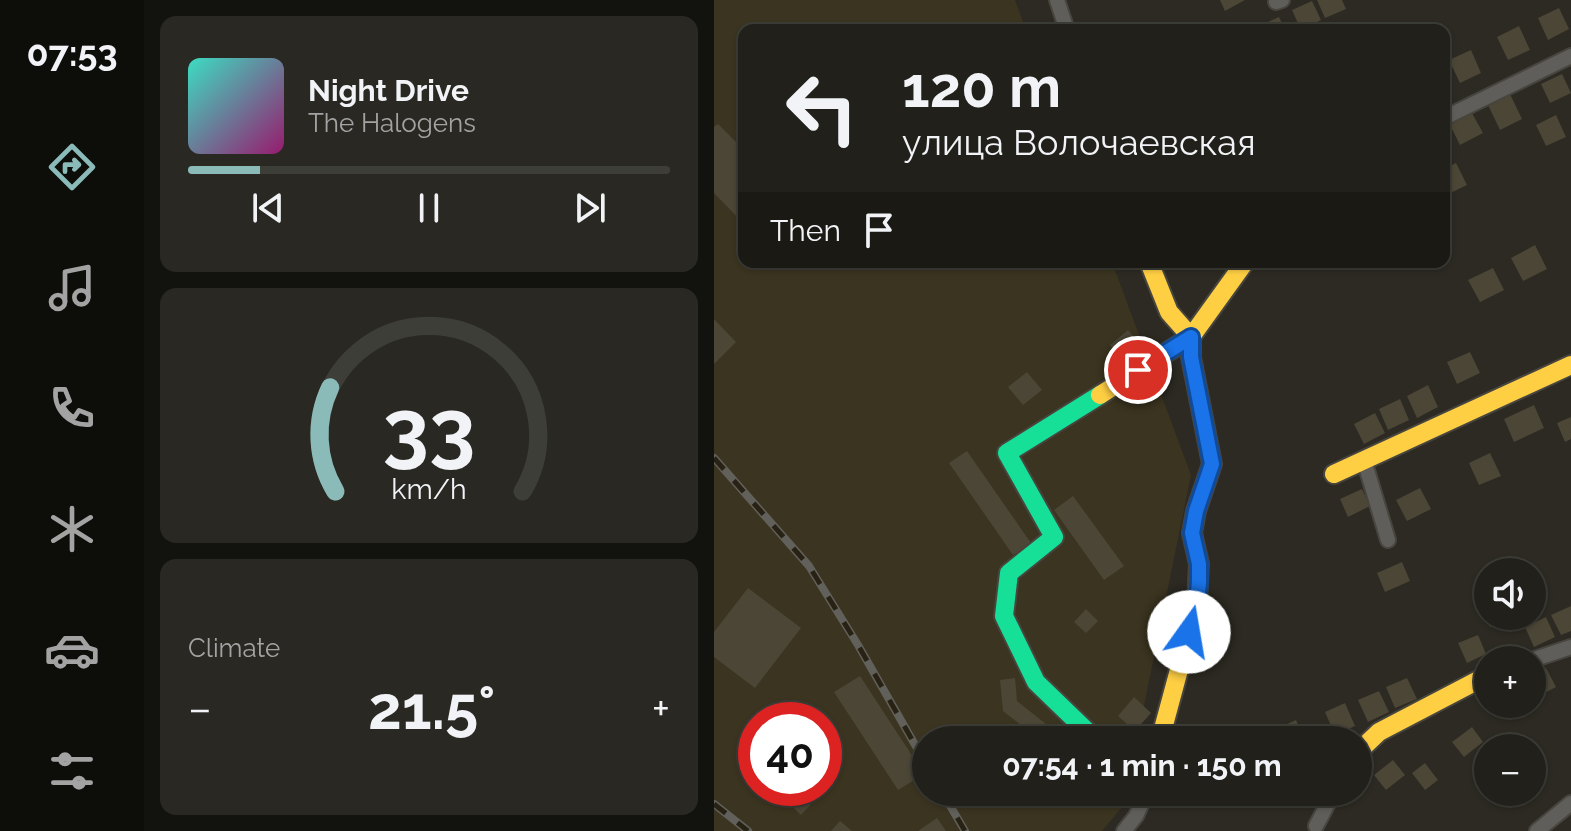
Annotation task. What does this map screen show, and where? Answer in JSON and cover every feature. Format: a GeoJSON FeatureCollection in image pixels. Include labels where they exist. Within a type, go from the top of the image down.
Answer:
{"type":"FeatureCollection","features":[{"type":"Feature","properties":{"kind":"street"},"geometry":{"type":"LineString","coordinates":[[1057,0],[1065,24]]}},
{"type":"Feature","properties":{"kind":"street"},"geometry":{"type":"LineString","coordinates":[[1450,115],[1571,56]]}},
{"type":"Feature","properties":{"kind":"street"},"geometry":{"type":"LineString","coordinates":[[1151,268],[1166,309],[1176,325],[1191,337]]}},
{"type":"Feature","properties":{"kind":"street"},"geometry":{"type":"LineString","coordinates":[[1082,726],[1036,682],[1004,616],[1009,573],[1054,537],[1007,453],[1191,337],[1241,268]]}},
{"type":"Feature","properties":{"kind":"street"},"geometry":{"type":"LineString","coordinates":[[1164,726],[1197,603],[1199,564],[1192,533],[1212,464],[1191,357],[1191,337]]}},
{"type":"Feature","properties":{"kind":"street"},"geometry":{"type":"LineString","coordinates":[[1334,474],[1571,365]]}},
{"type":"Feature","properties":{"kind":"street"},"geometry":{"type":"LineString","coordinates":[[1364,460],[1388,540]]}},
{"type":"Feature","properties":{"kind":"street"},"geometry":{"type":"LineString","coordinates":[[1546,655],[1571,647]]}},
{"type":"Feature","properties":{"kind":"street"},"geometry":{"type":"LineString","coordinates":[[1372,739],[1379,732],[1474,682]]}},
{"type":"Feature","properties":{"kind":"street"},"geometry":{"type":"LineString","coordinates":[[1537,831],[1571,803]]}},
{"type":"Feature","properties":{"kind":"street"},"geometry":{"type":"LineString","coordinates":[[1124,831],[1141,806]]}},
{"type":"Feature","properties":{"kind":"street"},"geometry":{"type":"LineString","coordinates":[[1316,826],[1327,806]]}},
{"type":"Feature","properties":{"kind":"shaded area"},"geometry":{"type":"Polygon","coordinates":[[[714,0],[1015,0],[1024,24],[738,24],[738,268],[1114,268],[1191,475],[1140,726],[912,726],[912,806],[1123,806],[1102,831],[714,831],[714,0]]]}},
{"type":"Feature","properties":{"kind":"building"},"geometry":{"type":"Polygon","coordinates":[[[1220,0],[1245,0],[1225,11],[1220,0]]]}},
{"type":"Feature","properties":{"kind":"building"},"geometry":{"type":"Polygon","coordinates":[[[1317,0],[1342,0],[1346,9],[1325,18],[1317,0]]]}},
{"type":"Feature","properties":{"kind":"building"},"geometry":{"type":"Polygon","coordinates":[[[1312,1],[1321,20],[1313,24],[1298,24],[1292,10],[1312,1]]]}},
{"type":"Feature","properties":{"kind":"building"},"geometry":{"type":"Polygon","coordinates":[[[1559,8],[1569,29],[1548,40],[1538,18],[1559,8]]]}},
{"type":"Feature","properties":{"kind":"building"},"geometry":{"type":"Polygon","coordinates":[[[1279,17],[1282,24],[1264,24],[1279,17]]]}},
{"type":"Feature","properties":{"kind":"building"},"geometry":{"type":"Polygon","coordinates":[[[1519,26],[1530,50],[1508,60],[1497,37],[1519,26]]]}},
{"type":"Feature","properties":{"kind":"building"},"geometry":{"type":"Polygon","coordinates":[[[1471,50],[1481,73],[1460,83],[1450,60],[1471,50]]]}},
{"type":"Feature","properties":{"kind":"building"},"geometry":{"type":"Polygon","coordinates":[[[1562,74],[1571,93],[1550,103],[1541,84],[1562,74]]]}},
{"type":"Feature","properties":{"kind":"building"},"geometry":{"type":"Polygon","coordinates":[[[1510,94],[1522,119],[1500,130],[1488,105],[1510,94]]]}},
{"type":"Feature","properties":{"kind":"building"},"geometry":{"type":"Polygon","coordinates":[[[1472,113],[1483,133],[1460,145],[1450,125],[1472,113]]]}},
{"type":"Feature","properties":{"kind":"building"},"geometry":{"type":"Polygon","coordinates":[[[1556,115],[1566,137],[1546,146],[1536,125],[1556,115]]]}},
{"type":"Feature","properties":{"kind":"building"},"geometry":{"type":"Polygon","coordinates":[[[718,124],[738,144],[738,218],[714,193],[714,127],[718,124]]]}},
{"type":"Feature","properties":{"kind":"building"},"geometry":{"type":"Polygon","coordinates":[[[1456,163],[1467,185],[1450,193],[1450,166],[1456,163]]]}},
{"type":"Feature","properties":{"kind":"building"},"geometry":{"type":"Polygon","coordinates":[[[1535,245],[1547,269],[1523,281],[1511,258],[1535,245]]]}},
{"type":"Feature","properties":{"kind":"building"},"geometry":{"type":"Polygon","coordinates":[[[1493,268],[1504,290],[1480,302],[1468,280],[1493,268]]]}},
{"type":"Feature","properties":{"kind":"building"},"geometry":{"type":"Polygon","coordinates":[[[714,319],[736,342],[714,364],[714,319]]]}},
{"type":"Feature","properties":{"kind":"building"},"geometry":{"type":"Polygon","coordinates":[[[1128,330],[1143,348],[1124,364],[1110,345],[1128,330]]]}},
{"type":"Feature","properties":{"kind":"building"},"geometry":{"type":"Polygon","coordinates":[[[1470,352],[1480,373],[1457,384],[1447,362],[1470,352]]]}},
{"type":"Feature","properties":{"kind":"building"},"geometry":{"type":"Polygon","coordinates":[[[1027,372],[1042,390],[1023,405],[1008,387],[1027,372]]]}},
{"type":"Feature","properties":{"kind":"building"},"geometry":{"type":"Polygon","coordinates":[[[1428,385],[1438,407],[1417,418],[1407,396],[1428,385]]]}},
{"type":"Feature","properties":{"kind":"building"},"geometry":{"type":"Polygon","coordinates":[[[1400,399],[1409,420],[1388,430],[1379,409],[1400,399]]]}},
{"type":"Feature","properties":{"kind":"building"},"geometry":{"type":"Polygon","coordinates":[[[1534,405],[1544,428],[1514,442],[1504,419],[1534,405]]]}},
{"type":"Feature","properties":{"kind":"building"},"geometry":{"type":"Polygon","coordinates":[[[1375,413],[1385,433],[1364,444],[1354,424],[1375,413]]]}},
{"type":"Feature","properties":{"kind":"building"},"geometry":{"type":"Polygon","coordinates":[[[1571,417],[1571,439],[1565,442],[1557,423],[1571,417]]]}},
{"type":"Feature","properties":{"kind":"building"},"geometry":{"type":"Polygon","coordinates":[[[967,451],[1031,543],[1013,555],[949,463],[967,451]]]}},
{"type":"Feature","properties":{"kind":"building"},"geometry":{"type":"Polygon","coordinates":[[[1490,453],[1501,476],[1479,485],[1469,463],[1490,453]]]}},
{"type":"Feature","properties":{"kind":"building"},"geometry":{"type":"Polygon","coordinates":[[[1420,488],[1431,509],[1407,521],[1396,500],[1420,488]]]}},
{"type":"Feature","properties":{"kind":"building"},"geometry":{"type":"Polygon","coordinates":[[[1362,489],[1370,506],[1348,517],[1340,499],[1362,489]]]}},
{"type":"Feature","properties":{"kind":"building"},"geometry":{"type":"Polygon","coordinates":[[[1073,496],[1124,566],[1104,580],[1054,510],[1073,496]]]}},
{"type":"Feature","properties":{"kind":"building"},"geometry":{"type":"Polygon","coordinates":[[[1402,562],[1410,581],[1385,592],[1377,573],[1402,562]]]}},
{"type":"Feature","properties":{"kind":"building"},"geometry":{"type":"Polygon","coordinates":[[[748,588],[801,628],[755,688],[714,657],[714,632],[748,588]]]}},
{"type":"Feature","properties":{"kind":"building"},"geometry":{"type":"Polygon","coordinates":[[[1571,606],[1571,631],[1561,635],[1551,615],[1571,606]]]}},
{"type":"Feature","properties":{"kind":"building"},"geometry":{"type":"Polygon","coordinates":[[[1086,609],[1098,621],[1086,633],[1074,622],[1086,609]]]}},
{"type":"Feature","properties":{"kind":"building"},"geometry":{"type":"Polygon","coordinates":[[[1546,617],[1555,637],[1534,646],[1526,630],[1546,630],[1546,617]]]}},
{"type":"Feature","properties":{"kind":"building"},"geometry":{"type":"Polygon","coordinates":[[[1478,635],[1483,646],[1474,646],[1474,660],[1467,663],[1458,643],[1478,635]]]}},
{"type":"Feature","properties":{"kind":"building"},"geometry":{"type":"Polygon","coordinates":[[[1546,668],[1556,687],[1546,692],[1546,668]]]}},
{"type":"Feature","properties":{"kind":"building"},"geometry":{"type":"Polygon","coordinates":[[[860,676],[912,756],[912,781],[898,790],[834,692],[860,676]]]}},
{"type":"Feature","properties":{"kind":"building"},"geometry":{"type":"Polygon","coordinates":[[[1015,678],[1017,701],[1048,726],[1022,726],[1003,711],[1000,680],[1015,678]]]}},
{"type":"Feature","properties":{"kind":"building"},"geometry":{"type":"Polygon","coordinates":[[[1407,678],[1417,699],[1395,708],[1386,687],[1407,678]]]}},
{"type":"Feature","properties":{"kind":"building"},"geometry":{"type":"Polygon","coordinates":[[[1379,691],[1389,712],[1368,722],[1358,700],[1379,691]]]}},
{"type":"Feature","properties":{"kind":"building"},"geometry":{"type":"Polygon","coordinates":[[[1134,697],[1151,713],[1139,726],[1129,726],[1118,716],[1134,697]]]}},
{"type":"Feature","properties":{"kind":"building"},"geometry":{"type":"Polygon","coordinates":[[[1345,703],[1355,726],[1331,726],[1325,712],[1345,703]]]}},
{"type":"Feature","properties":{"kind":"building"},"geometry":{"type":"Polygon","coordinates":[[[1296,720],[1299,726],[1283,726],[1296,720]]]}},
{"type":"Feature","properties":{"kind":"building"},"geometry":{"type":"Polygon","coordinates":[[[1472,727],[1477,734],[1474,734],[1474,749],[1464,757],[1452,742],[1472,727]]]}},
{"type":"Feature","properties":{"kind":"building"},"geometry":{"type":"Polygon","coordinates":[[[1393,760],[1405,775],[1386,790],[1374,775],[1393,760]]]}},
{"type":"Feature","properties":{"kind":"building"},"geometry":{"type":"Polygon","coordinates":[[[1425,763],[1438,780],[1425,790],[1412,773],[1425,763]]]}},
{"type":"Feature","properties":{"kind":"building"},"geometry":{"type":"Polygon","coordinates":[[[792,806],[809,806],[801,815],[792,806]]]}},
{"type":"Feature","properties":{"kind":"building"},"geometry":{"type":"Polygon","coordinates":[[[937,818],[946,831],[918,831],[937,818]]]}},
{"type":"Feature","properties":{"kind":"building"},"geometry":{"type":"Polygon","coordinates":[[[840,821],[852,831],[831,831],[840,821]]]}},
{"type":"Feature","properties":{"kind":"railway"},"geometry":{"type":"LineString","coordinates":[[714,458],[809,566],[912,740]]}},
{"type":"Feature","properties":{"kind":"railway"},"geometry":{"type":"LineString","coordinates":[[714,804],[748,831]]}},
{"type":"Feature","properties":{"kind":"railway"},"geometry":{"type":"LineString","coordinates":[[950,806],[965,831]]}},
{"type":"Feature","properties":{"kind":"traffic: fast"},"geometry":{"type":"LineString","coordinates":[[1082,726],[1036,682],[1004,616],[1009,573],[1054,537],[1007,453],[1100,395]]}},
{"type":"Feature","properties":{"kind":"traffic: slow"},"geometry":{"type":"LineString","coordinates":[[1151,268],[1169,312],[1191,337],[1191,357],[1212,464],[1192,533],[1199,564],[1197,603],[1164,726]]}},
{"type":"Feature","properties":{"kind":"traffic: slow"},"geometry":{"type":"LineString","coordinates":[[1100,395],[1191,337],[1241,268]]}},
{"type":"Feature","properties":{"kind":"traffic: slow"},"geometry":{"type":"LineString","coordinates":[[1334,474],[1571,365]]}},
{"type":"Feature","properties":{"kind":"traffic: slow"},"geometry":{"type":"LineString","coordinates":[[1372,739],[1379,732],[1474,682]]}},
{"type":"Feature","properties":{"kind":"route"},"geometry":{"type":"LineString","coordinates":[[1138,370],[1191,337],[1191,357],[1212,464],[1192,533],[1199,564],[1199,582],[1189,632]]}}]}
